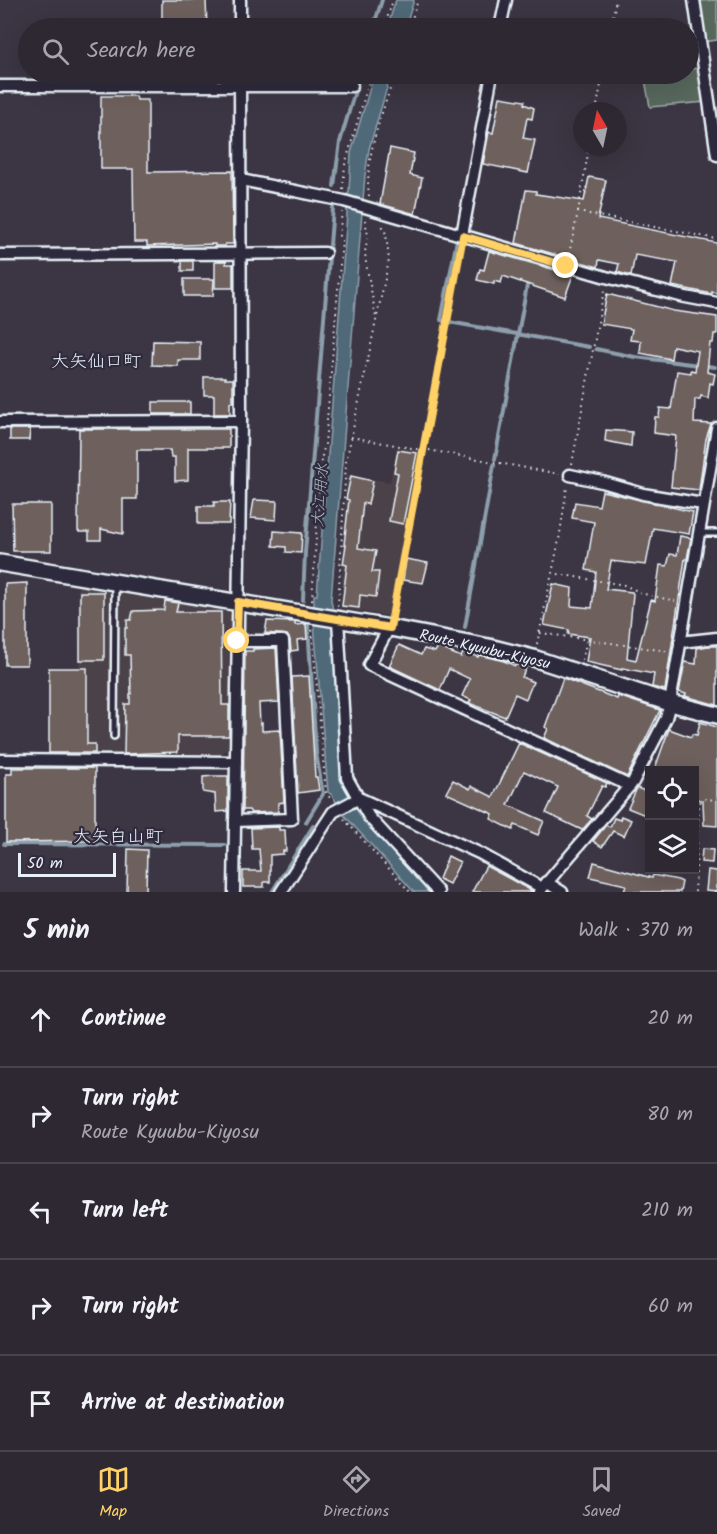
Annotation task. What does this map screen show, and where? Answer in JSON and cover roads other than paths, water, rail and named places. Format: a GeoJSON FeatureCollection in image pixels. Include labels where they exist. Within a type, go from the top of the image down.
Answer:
{"type":"FeatureCollection","features":[{"type":"Feature","properties":{"kind":"main road","name":"Route Kyuubu-Kiyosu"},"geometry":{"type":"LineString","coordinates":[[0,563],[311,614],[489,647],[533,658],[670,703],[717,715]]}},
{"type":"Feature","properties":{"kind":"street"},"geometry":{"type":"LineString","coordinates":[[240,0],[240,18]]}},
{"type":"Feature","properties":{"kind":"street"},"geometry":{"type":"LineString","coordinates":[[502,18],[506,0]]}},
{"type":"Feature","properties":{"kind":"street"},"geometry":{"type":"LineString","coordinates":[[694,0],[697,18]]}},
{"type":"Feature","properties":{"kind":"street"},"geometry":{"type":"LineString","coordinates":[[699,34],[717,155]]}},
{"type":"Feature","properties":{"kind":"street"},"geometry":{"type":"LineString","coordinates":[[463,236],[490,84]]}},
{"type":"Feature","properties":{"kind":"street"},"geometry":{"type":"LineString","coordinates":[[0,86],[352,86]]}},
{"type":"Feature","properties":{"kind":"street"},"geometry":{"type":"LineString","coordinates":[[234,892],[241,421],[240,86]]}},
{"type":"Feature","properties":{"kind":"street"},"geometry":{"type":"LineString","coordinates":[[241,180],[343,201],[566,266],[680,296],[717,303]]}},
{"type":"Feature","properties":{"kind":"street"},"geometry":{"type":"LineString","coordinates":[[0,255],[325,253]]}},
{"type":"Feature","properties":{"kind":"street"},"geometry":{"type":"LineString","coordinates":[[0,422],[241,421]]}},
{"type":"Feature","properties":{"kind":"street"},"geometry":{"type":"LineString","coordinates":[[542,887],[630,786],[662,727],[670,703],[717,428]]}},
{"type":"Feature","properties":{"kind":"street"},"geometry":{"type":"LineString","coordinates":[[564,474],[643,494],[703,504]]}},
{"type":"Feature","properties":{"kind":"street"},"geometry":{"type":"LineString","coordinates":[[337,619],[347,778],[369,817],[438,892]]}},
{"type":"Feature","properties":{"kind":"street"},"geometry":{"type":"LineString","coordinates":[[389,628],[369,665],[630,786]]}},
{"type":"Feature","properties":{"kind":"street"},"geometry":{"type":"LineString","coordinates":[[680,647],[717,638]]}},
{"type":"Feature","properties":{"kind":"street"},"geometry":{"type":"LineString","coordinates":[[235,821],[291,819],[283,641],[237,641]]}},
{"type":"Feature","properties":{"kind":"street"},"geometry":{"type":"LineString","coordinates":[[0,760],[236,762]]}},
{"type":"Feature","properties":{"kind":"street"},"geometry":{"type":"LineString","coordinates":[[281,892],[333,812],[358,798]]}},
{"type":"Feature","properties":{"kind":"street"},"geometry":{"type":"LineString","coordinates":[[358,798],[479,853],[542,887],[562,892]]}},
{"type":"Feature","properties":{"kind":"lane"},"geometry":{"type":"LineString","coordinates":[[698,533],[717,533]]}},
{"type":"Feature","properties":{"kind":"lane"},"geometry":{"type":"LineString","coordinates":[[114,736],[115,582]]}},
{"type":"Feature","properties":{"kind":"water"},"geometry":{"type":"Polygon","coordinates":[[[396,0],[414,0],[408,18],[390,18],[396,0]]]}},
{"type":"Feature","properties":{"kind":"water"},"geometry":{"type":"Polygon","coordinates":[[[371,84],[388,84],[369,149],[365,175],[331,600],[336,627],[344,779],[364,814],[361,817],[428,892],[414,892],[343,814],[328,792],[314,624],[314,595],[317,595],[351,153],[371,84]]]}},
{"type":"Feature","properties":{"kind":"waterway"},"geometry":{"type":"LineString","coordinates":[[376,18],[382,0]]}},
{"type":"Feature","properties":{"kind":"waterway"},"geometry":{"type":"LineString","coordinates":[[334,186],[340,142],[357,84]]}},
{"type":"Feature","properties":{"kind":"waterway","name":"大江用水"},"geometry":{"type":"LineString","coordinates":[[303,600],[333,208]]}},
{"type":"Feature","properties":{"kind":"waterway"},"geometry":{"type":"LineString","coordinates":[[444,321],[441,320],[457,240]]}},
{"type":"Feature","properties":{"kind":"waterway"},"geometry":{"type":"LineString","coordinates":[[495,459],[528,280]]}},
{"type":"Feature","properties":{"kind":"waterway"},"geometry":{"type":"LineString","coordinates":[[449,322],[589,347]]}},
{"type":"Feature","properties":{"kind":"waterway"},"geometry":{"type":"LineString","coordinates":[[596,349],[635,357],[715,367]]}},
{"type":"Feature","properties":{"kind":"waterway"},"geometry":{"type":"LineString","coordinates":[[465,627],[494,465]]}},
{"type":"Feature","properties":{"kind":"waterway"},"geometry":{"type":"LineString","coordinates":[[306,822],[323,794],[316,753],[308,625]]}},
{"type":"Feature","properties":{"kind":"waterway"},"geometry":{"type":"LineString","coordinates":[[272,892],[313,826]]}},
{"type":"Feature","properties":{"kind":"waterway"},"geometry":{"type":"LineString","coordinates":[[4,844],[225,845]]}},
{"type":"Feature","properties":{"kind":"district","name":"大矢仙口町"},"geometry":{"type":"Point","coordinates":[96,361]}},
{"type":"Feature","properties":{"kind":"district","name":"大矢白山町"},"geometry":{"type":"Point","coordinates":[118,836]}}]}
